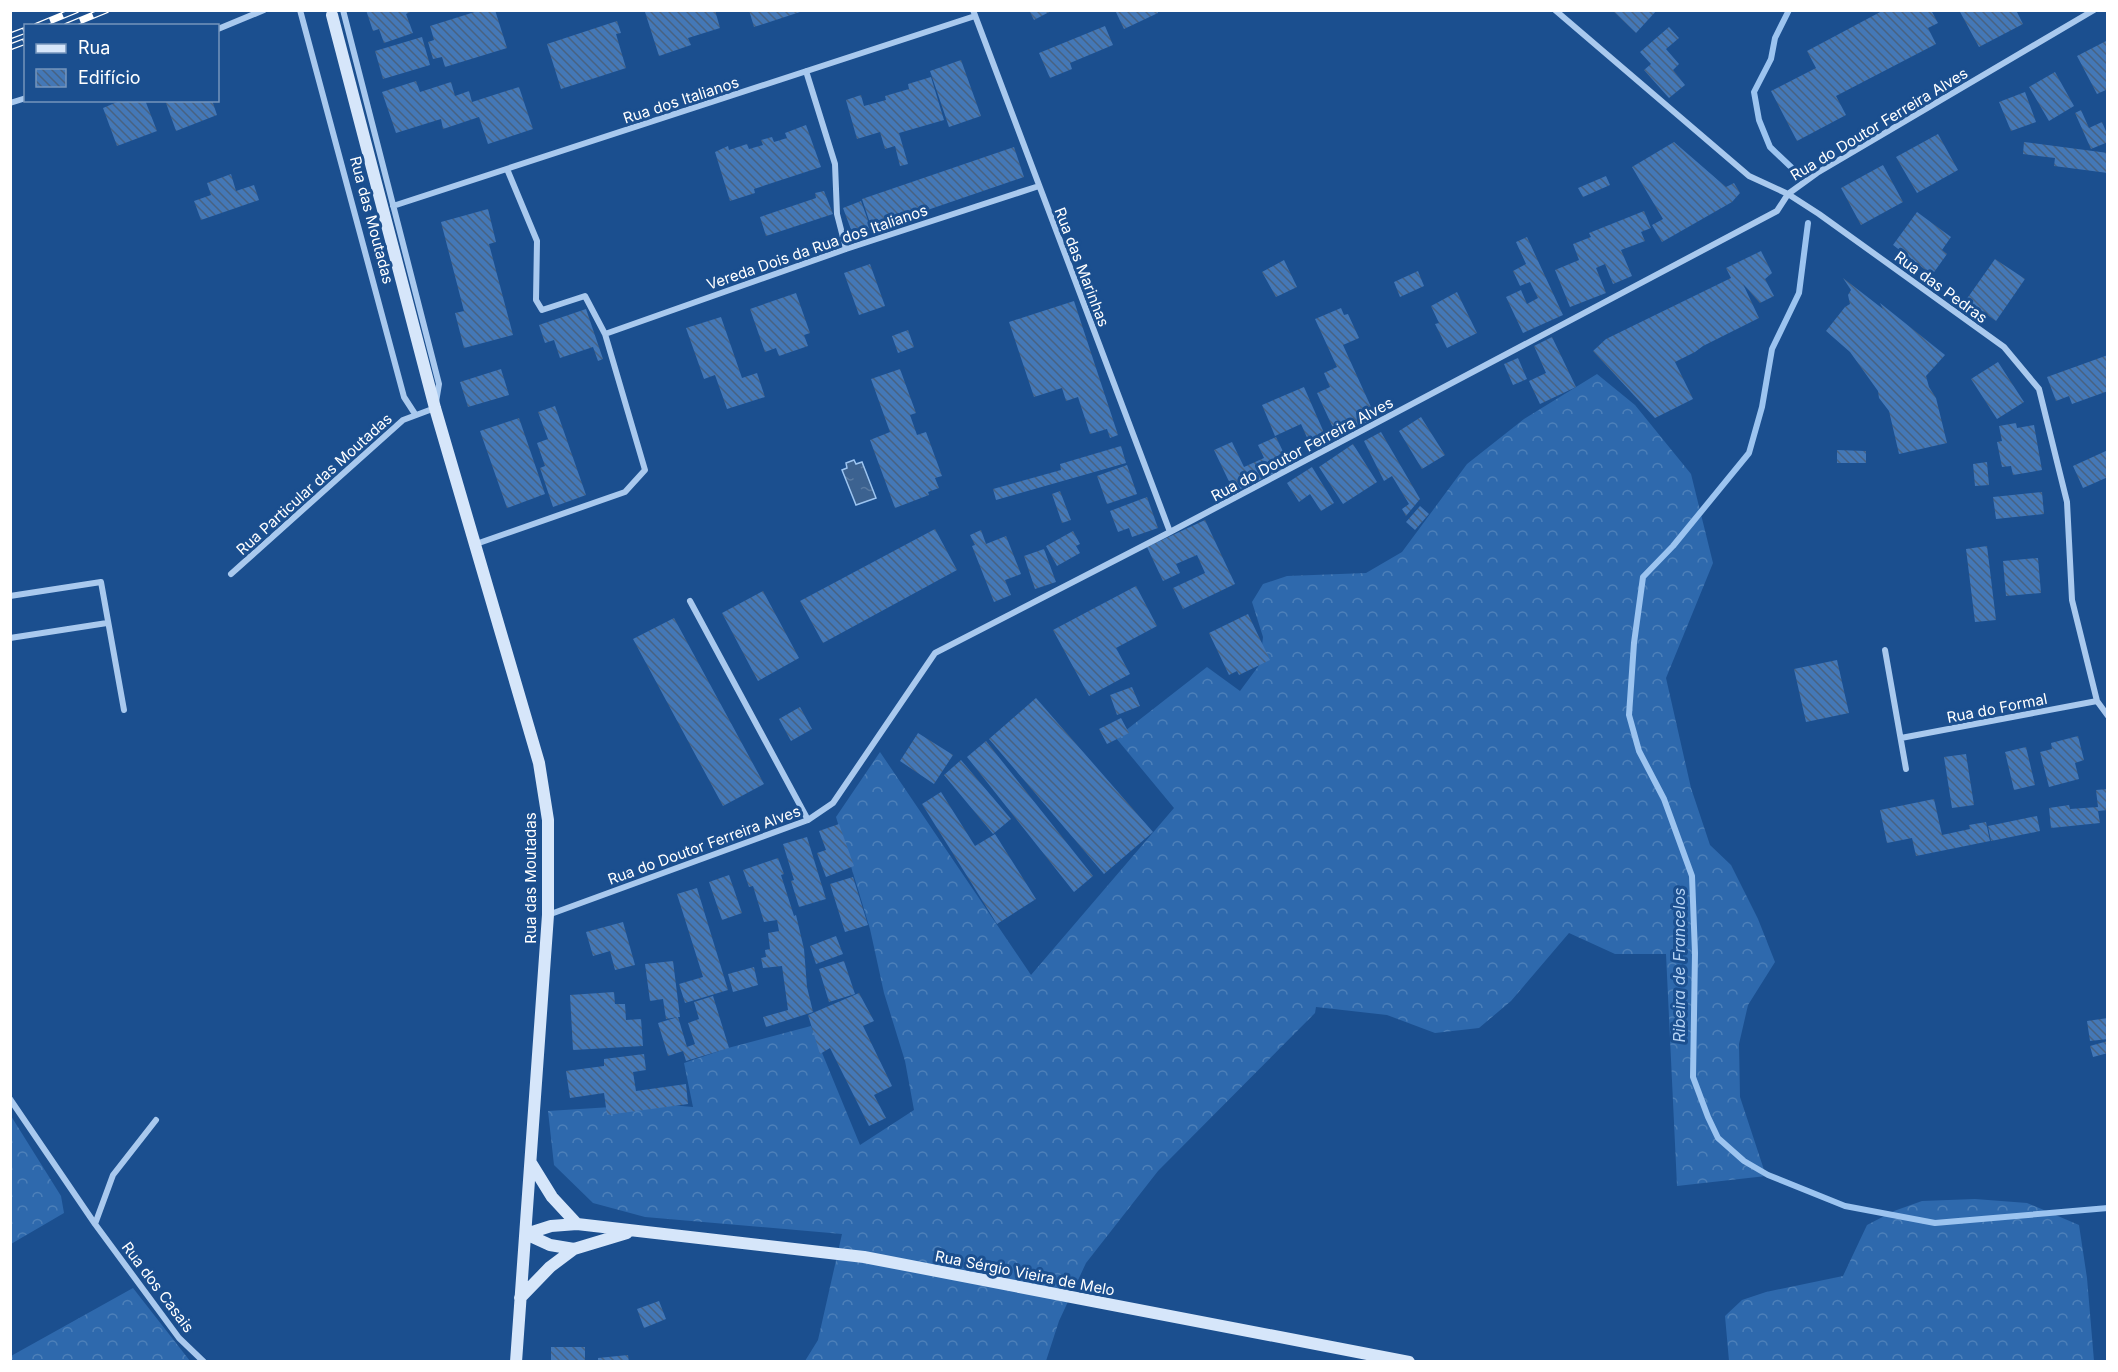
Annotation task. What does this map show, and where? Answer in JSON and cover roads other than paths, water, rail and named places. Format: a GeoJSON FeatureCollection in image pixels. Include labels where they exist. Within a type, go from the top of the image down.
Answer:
{"type":"FeatureCollection","features":[{"type":"Feature","properties":{"kind":"main road","name":"Rua das Moutadas"},"geometry":{"type":"LineString","coordinates":[[338,13],[435,408],[539,763],[548,820],[548,915],[516,1362]]}},
{"type":"Feature","properties":{"kind":"main road"},"geometry":{"type":"LineString","coordinates":[[531,1163],[552,1197],[577,1224]]}},
{"type":"Feature","properties":{"kind":"main road","name":"Rua Sérgio Vieira de Melo"},"geometry":{"type":"LineString","coordinates":[[526,1234],[551,1226],[577,1224],[864,1257],[1409,1362]]}},
{"type":"Feature","properties":{"kind":"main road","name":"Rua Sérgio Vieira de Melo"},"geometry":{"type":"LineString","coordinates":[[520,1298],[550,1267],[574,1249],[632,1232]]}},
{"type":"Feature","properties":{"kind":"main road","name":"Rua Sérgio Vieira de Melo"},"geometry":{"type":"LineString","coordinates":[[526,1234],[550,1245],[574,1249]]}},
{"type":"Feature","properties":{"kind":"street"},"geometry":{"type":"LineString","coordinates":[[219,29],[264,10]]}},
{"type":"Feature","properties":{"kind":"street","name":"Rua das Moutadas"},"geometry":{"type":"LineString","coordinates":[[300,10],[404,397],[415,414]]}},
{"type":"Feature","properties":{"kind":"street","name":"Rua das Pedras"},"geometry":{"type":"LineString","coordinates":[[1555,10],[1749,176],[1788,194],[1829,220],[2004,347],[2039,389],[2067,502],[2072,600],[2097,701],[2108,716]]}},
{"type":"Feature","properties":{"kind":"street","name":"Rua do Doutor Ferreira Alves"},"geometry":{"type":"LineString","coordinates":[[548,915],[808,820],[833,803],[935,653],[1170,532],[1778,211],[1788,194],[1817,173],[2094,10]]}},
{"type":"Feature","properties":{"kind":"street","name":"Rua das Moutadas"},"geometry":{"type":"LineString","coordinates":[[338,13],[393,206],[439,384],[435,408]]}},
{"type":"Feature","properties":{"kind":"street","name":"Rua dos Italianos"},"geometry":{"type":"LineString","coordinates":[[393,206],[806,71],[974,13]]}},
{"type":"Feature","properties":{"kind":"street","name":"Rua das Marinhas"},"geometry":{"type":"LineString","coordinates":[[974,13],[1170,532]]}},
{"type":"Feature","properties":{"kind":"street"},"geometry":{"type":"LineString","coordinates":[[806,71],[835,164],[837,214],[846,249]]}},
{"type":"Feature","properties":{"kind":"street"},"geometry":{"type":"LineString","coordinates":[[476,544],[625,492],[645,470],[605,334],[585,296],[542,310],[536,300],[537,241],[507,169]]}},
{"type":"Feature","properties":{"kind":"street","name":"Vereda Dois da Rua dos Italianos"},"geometry":{"type":"LineString","coordinates":[[605,334],[846,249],[1039,186]]}},
{"type":"Feature","properties":{"kind":"street"},"geometry":{"type":"LineString","coordinates":[[415,414],[435,408]]}},
{"type":"Feature","properties":{"kind":"street","name":"Rua Particular das Moutadas"},"geometry":{"type":"LineString","coordinates":[[231,574],[404,420],[415,414]]}},
{"type":"Feature","properties":{"kind":"street"},"geometry":{"type":"LineString","coordinates":[[10,596],[101,582],[124,710]]}},
{"type":"Feature","properties":{"kind":"street"},"geometry":{"type":"LineString","coordinates":[[690,601],[808,820]]}},
{"type":"Feature","properties":{"kind":"street"},"geometry":{"type":"LineString","coordinates":[[10,638],[107,623]]}},
{"type":"Feature","properties":{"kind":"street"},"geometry":{"type":"LineString","coordinates":[[1885,650],[1906,769]]}},
{"type":"Feature","properties":{"kind":"street","name":"Rua do Formal"},"geometry":{"type":"LineString","coordinates":[[1901,738],[2097,701]]}},
{"type":"Feature","properties":{"kind":"street","name":"Rua dos Casais"},"geometry":{"type":"LineString","coordinates":[[10,1099],[95,1224],[179,1338],[204,1362]]}},
{"type":"Feature","properties":{"kind":"street"},"geometry":{"type":"LineString","coordinates":[[95,1224],[113,1175],[156,1120]]}},
{"type":"Feature","properties":{"kind":"water"},"geometry":{"type":"Polygon","coordinates":[[[854,460],[856,464],[862,462],[876,498],[856,505],[842,470],[847,468],[846,463],[854,460]]]}},
{"type":"Feature","properties":{"kind":"waterway","name":"Ribeira de Francelos"},"geometry":{"type":"LineString","coordinates":[[1789,10],[1775,38],[1771,59],[1754,92],[1759,120],[1770,147],[1791,167]]}},
{"type":"Feature","properties":{"kind":"waterway","name":"Ribeira de Francelos"},"geometry":{"type":"LineString","coordinates":[[1808,223],[1799,293],[1772,349],[1762,407],[1749,453],[1673,546],[1643,577],[1634,643],[1629,715],[1639,751],[1664,799],[1692,876],[1695,953],[1693,1077],[1718,1138],[1744,1161],[1768,1175],[1845,1206],[1935,1223],[2108,1208]]}},
{"type":"Feature","properties":{"kind":"railway"},"geometry":{"type":"LineString","coordinates":[[42,24],[76,10]]}},
{"type":"Feature","properties":{"kind":"railway"},"geometry":{"type":"LineString","coordinates":[[72,24],[106,10]]}},
{"type":"Feature","properties":{"kind":"railway"},"geometry":{"type":"LineString","coordinates":[[10,36],[24,31]]}},
{"type":"Feature","properties":{"kind":"railway"},"geometry":{"type":"LineString","coordinates":[[10,47],[24,42]]}}]}
